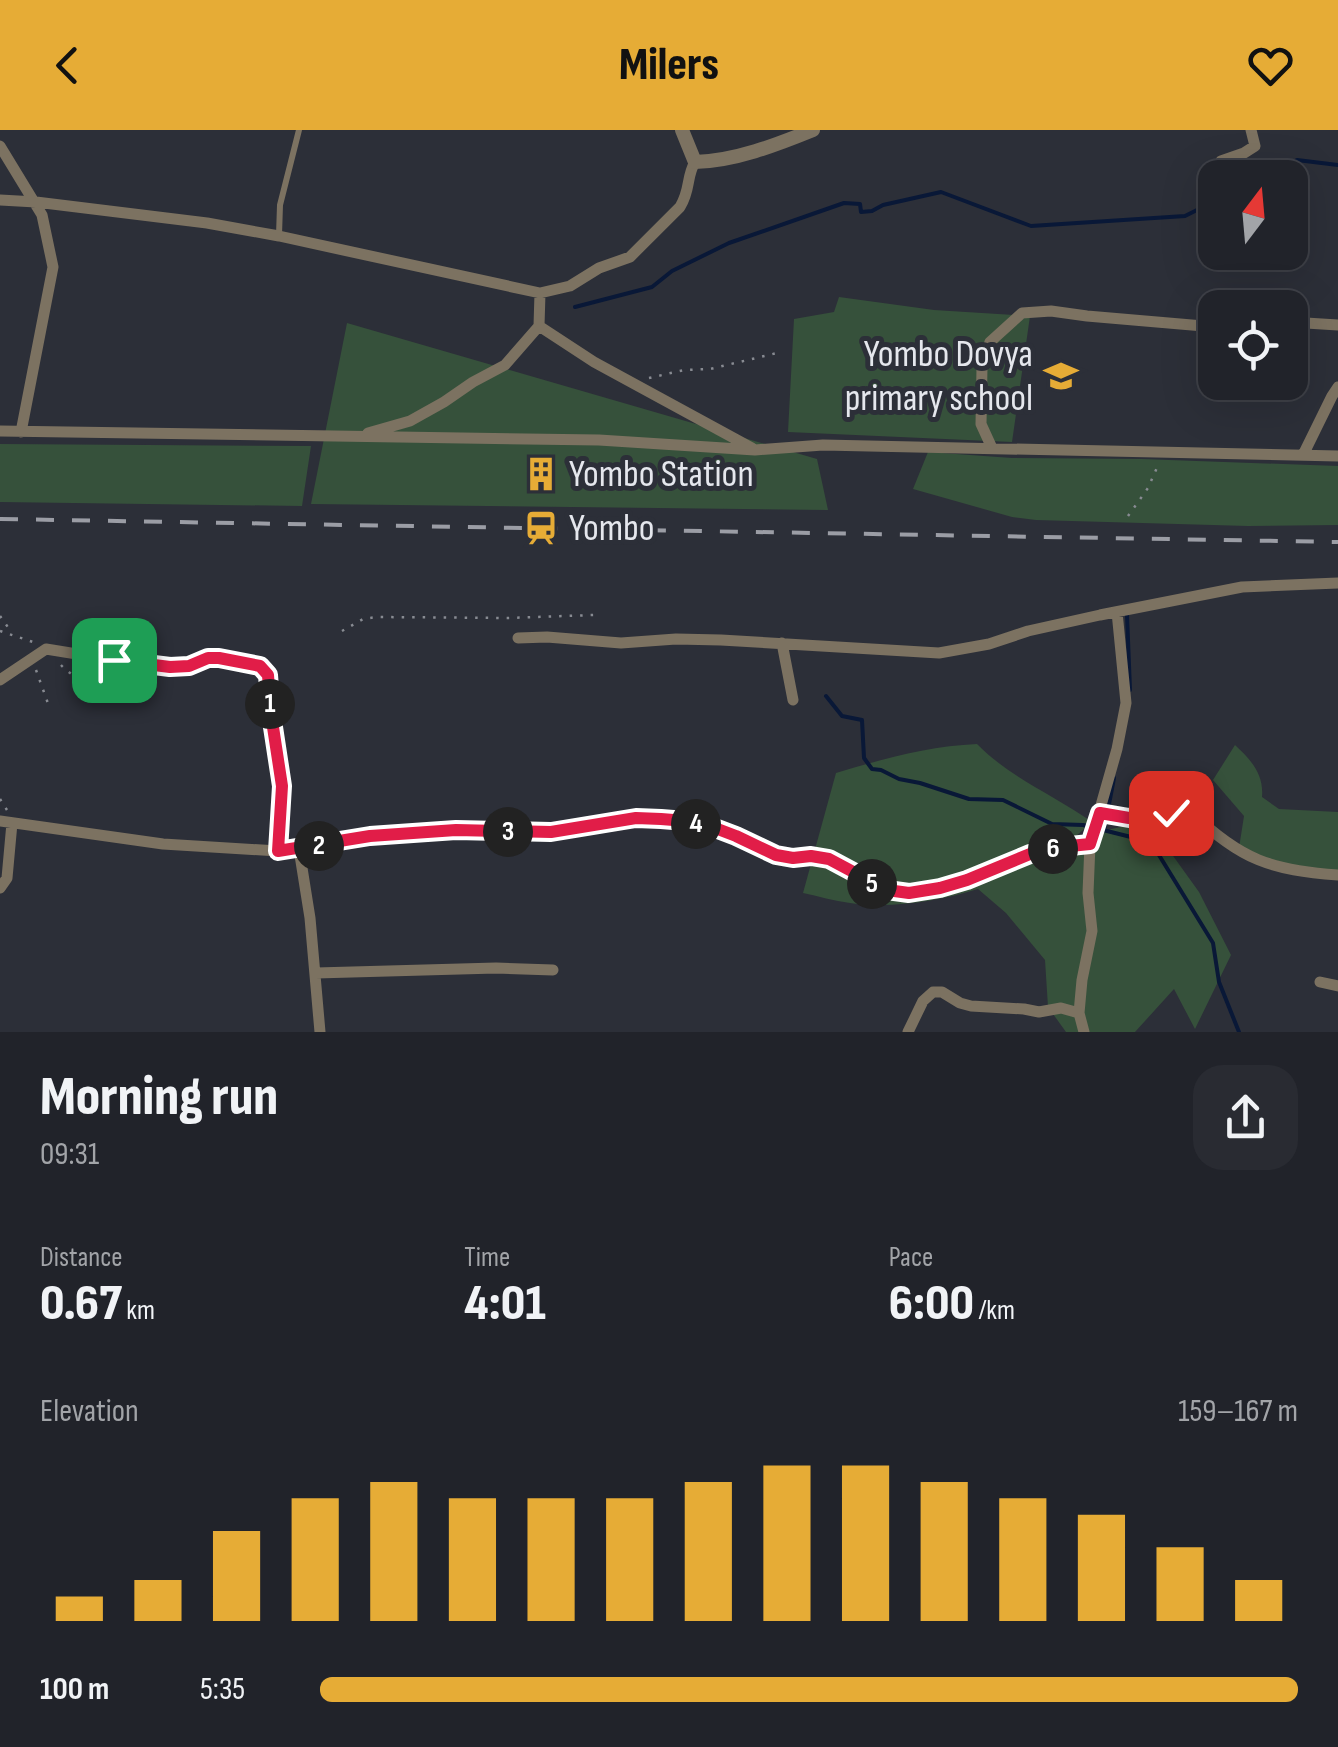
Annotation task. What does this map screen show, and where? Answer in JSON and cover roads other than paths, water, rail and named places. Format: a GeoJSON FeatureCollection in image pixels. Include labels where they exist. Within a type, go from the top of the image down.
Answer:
{"type":"FeatureCollection","features":[{"type":"Feature","properties":{"kind":"street"},"geometry":{"type":"LineString","coordinates":[[682,130],[695,162]]}},
{"type":"Feature","properties":{"kind":"street"},"geometry":{"type":"LineString","coordinates":[[695,162],[770,147],[813,130]]}},
{"type":"Feature","properties":{"kind":"street"},"geometry":{"type":"LineString","coordinates":[[1223,160],[1255,146],[1251,130]]}},
{"type":"Feature","properties":{"kind":"street"},"geometry":{"type":"LineString","coordinates":[[0,146],[36,202],[47,229],[53,267],[21,432]]}},
{"type":"Feature","properties":{"kind":"street"},"geometry":{"type":"LineString","coordinates":[[0,200],[207,223],[540,293],[570,286],[600,268],[630,257],[680,207],[695,162]]}},
{"type":"Feature","properties":{"kind":"street"},"geometry":{"type":"LineString","coordinates":[[354,436],[410,422],[506,365],[539,326],[540,293]]}},
{"type":"Feature","properties":{"kind":"street"},"geometry":{"type":"LineString","coordinates":[[992,448],[981,424],[982,367],[990,342],[1022,313],[1052,311],[1198,325]]}},
{"type":"Feature","properties":{"kind":"street"},"geometry":{"type":"LineString","coordinates":[[1308,323],[1338,325]]}},
{"type":"Feature","properties":{"kind":"street"},"geometry":{"type":"LineString","coordinates":[[539,326],[594,362],[754,450]]}},
{"type":"Feature","properties":{"kind":"street"},"geometry":{"type":"LineString","coordinates":[[1304,456],[1338,388]]}},
{"type":"Feature","properties":{"kind":"street"},"geometry":{"type":"LineString","coordinates":[[0,432],[599,440],[754,450],[823,445],[1338,456]]}},
{"type":"Feature","properties":{"kind":"street"},"geometry":{"type":"LineString","coordinates":[[518,638],[598,643],[676,639],[939,653],[1242,587],[1338,583]]}},
{"type":"Feature","properties":{"kind":"street"},"geometry":{"type":"LineString","coordinates":[[1084,1032],[1080,1013],[1082,980],[1092,932],[1088,893],[1090,844],[1125,719],[1117,612]]}},
{"type":"Feature","properties":{"kind":"street"},"geometry":{"type":"LineString","coordinates":[[782,643],[794,700]]}},
{"type":"Feature","properties":{"kind":"street"},"geometry":{"type":"LineString","coordinates":[[0,680],[46,649],[150,666],[189,666],[208,658],[260,666],[268,675],[282,786],[278,851]]}},
{"type":"Feature","properties":{"kind":"street"},"geometry":{"type":"LineString","coordinates":[[1100,813],[1129,818],[1192,813],[1246,856],[1277,867],[1338,875]]}},
{"type":"Feature","properties":{"kind":"street"},"geometry":{"type":"LineString","coordinates":[[0,888],[6,878],[6,822],[163,844],[278,851],[370,836],[456,830],[551,832],[636,818],[661,819],[715,828],[776,855],[829,859],[887,890],[909,893],[967,880],[1030,854],[1090,844]]}},
{"type":"Feature","properties":{"kind":"street"},"geometry":{"type":"LineString","coordinates":[[298,849],[316,973],[320,1032]]}},
{"type":"Feature","properties":{"kind":"street"},"geometry":{"type":"LineString","coordinates":[[316,973],[554,970]]}},
{"type":"Feature","properties":{"kind":"street"},"geometry":{"type":"LineString","coordinates":[[1320,982],[1338,986]]}},
{"type":"Feature","properties":{"kind":"street"},"geometry":{"type":"LineString","coordinates":[[908,1032],[923,1001],[933,992],[942,992],[960,1003],[992,1009],[1024,1008],[1038,1012],[1060,1008],[1080,1013]]}},
{"type":"Feature","properties":{"kind":"lane"},"geometry":{"type":"LineString","coordinates":[[279,236],[280,205],[299,130]]}},
{"type":"Feature","properties":{"kind":"waterway"},"geometry":{"type":"LineString","coordinates":[[1308,161],[1338,165]]}},
{"type":"Feature","properties":{"kind":"waterway"},"geometry":{"type":"LineString","coordinates":[[575,307],[652,287],[672,271],[729,243],[844,203],[860,204],[861,212],[872,211],[941,192],[1031,226],[1185,216],[1198,210]]}},
{"type":"Feature","properties":{"kind":"waterway"},"geometry":{"type":"LineString","coordinates":[[1127,615],[1130,690]]}},
{"type":"Feature","properties":{"kind":"waterway"},"geometry":{"type":"LineString","coordinates":[[826,696],[842,716],[862,720],[864,758],[872,769],[969,799],[1003,800],[1052,824],[1083,825],[1139,839],[1154,847],[1213,943],[1219,982],[1239,1032]]}},
{"type":"Feature","properties":{"kind":"waterway"},"geometry":{"type":"LineString","coordinates":[[1104,830],[1114,778]]}},
{"type":"Feature","properties":{"kind":"railway"},"geometry":{"type":"LineString","coordinates":[[0,519],[1338,542]]}},
{"type":"Feature","properties":{"kind":"place","name":"Yombo Dovya primary school"},"geometry":{"type":"Point","coordinates":[1061,376]}},
{"type":"Feature","properties":{"kind":"place","name":"Yombo Station"},"geometry":{"type":"Point","coordinates":[541,474]}},
{"type":"Feature","properties":{"kind":"place","name":"Yombo"},"geometry":{"type":"Point","coordinates":[541,528]}}]}
